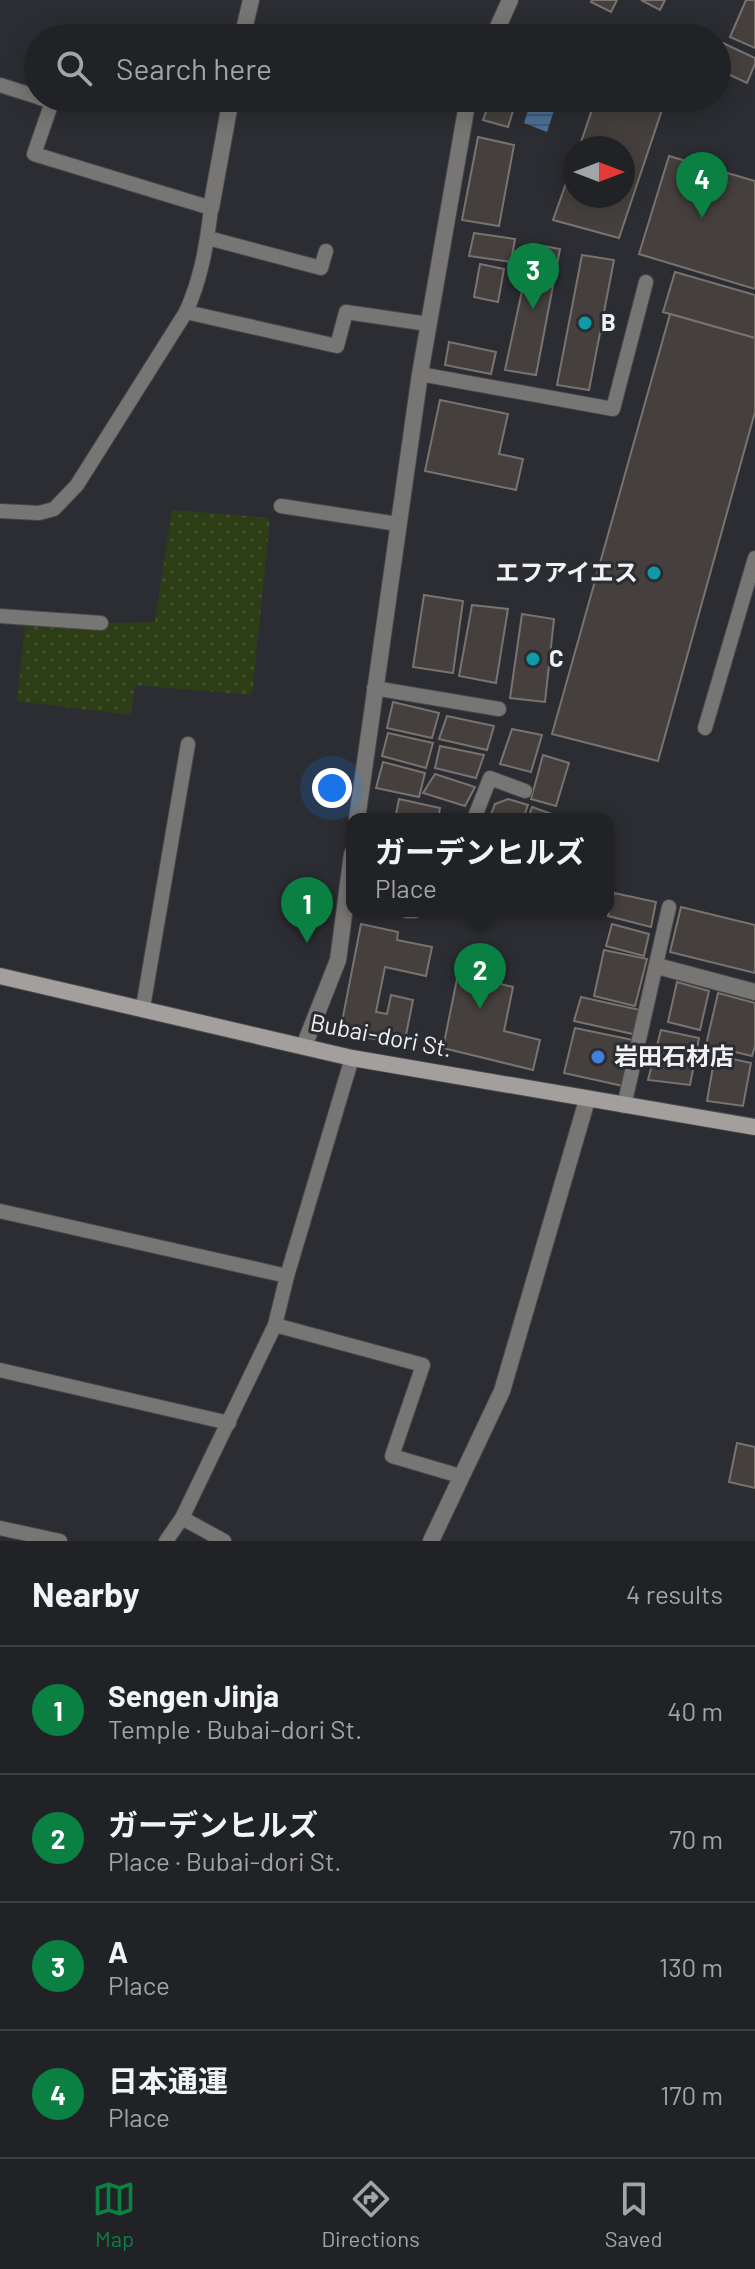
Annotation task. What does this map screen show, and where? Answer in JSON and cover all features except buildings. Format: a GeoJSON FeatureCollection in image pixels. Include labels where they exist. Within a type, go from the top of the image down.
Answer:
{"type":"FeatureCollection","features":[{"type":"Feature","properties":{"kind":"street"},"geometry":{"type":"LineString","coordinates":[[245,24],[251,0]]}},
{"type":"Feature","properties":{"kind":"street"},"geometry":{"type":"LineString","coordinates":[[499,24],[510,0]]}},
{"type":"Feature","properties":{"kind":"street"},"geometry":{"type":"LineString","coordinates":[[211,208],[228,112]]}},
{"type":"Feature","properties":{"kind":"street"},"geometry":{"type":"LineString","coordinates":[[358,813],[420,374],[466,112]]}},
{"type":"Feature","properties":{"kind":"street"},"geometry":{"type":"LineString","coordinates":[[304,1046],[338,960],[346,916]]}},
{"type":"Feature","properties":{"kind":"street"},"geometry":{"type":"LineString","coordinates":[[657,966],[755,992]]}},
{"type":"Feature","properties":{"kind":"street","name":"Bubai-dori St."},"geometry":{"type":"LineString","coordinates":[[0,976],[352,1058],[755,1127]]}},
{"type":"Feature","properties":{"kind":"street"},"geometry":{"type":"LineString","coordinates":[[431,1541],[502,1391],[587,1100]]}},
{"type":"Feature","properties":{"kind":"lane"},"geometry":{"type":"LineString","coordinates":[[0,85],[24,93]]}},
{"type":"Feature","properties":{"kind":"lane"},"geometry":{"type":"LineString","coordinates":[[0,511],[39,513],[54,509],[69,493],[112,432],[186,312],[196,290],[208,238],[211,208],[34,154],[49,112]]}},
{"type":"Feature","properties":{"kind":"lane"},"geometry":{"type":"LineString","coordinates":[[208,238],[321,268],[326,251]]}},
{"type":"Feature","properties":{"kind":"lane"},"geometry":{"type":"LineString","coordinates":[[420,374],[613,409],[646,282]]}},
{"type":"Feature","properties":{"kind":"lane"},"geometry":{"type":"LineString","coordinates":[[186,312],[337,346],[346,312],[428,324]]}},
{"type":"Feature","properties":{"kind":"lane"},"geometry":{"type":"LineString","coordinates":[[281,506],[398,524]]}},
{"type":"Feature","properties":{"kind":"lane"},"geometry":{"type":"LineString","coordinates":[[705,728],[755,558]]}},
{"type":"Feature","properties":{"kind":"lane"},"geometry":{"type":"LineString","coordinates":[[0,616],[101,623]]}},
{"type":"Feature","properties":{"kind":"lane"},"geometry":{"type":"LineString","coordinates":[[374,688],[499,709]]}},
{"type":"Feature","properties":{"kind":"lane"},"geometry":{"type":"LineString","coordinates":[[143,1007],[188,744]]}},
{"type":"Feature","properties":{"kind":"lane"},"geometry":{"type":"LineString","coordinates":[[476,813],[490,778],[525,791]]}},
{"type":"Feature","properties":{"kind":"lane"},"geometry":{"type":"LineString","coordinates":[[624,1106],[669,907]]}},
{"type":"Feature","properties":{"kind":"lane"},"geometry":{"type":"LineString","coordinates":[[166,1541],[182,1518],[275,1325],[352,1058]]}},
{"type":"Feature","properties":{"kind":"lane"},"geometry":{"type":"LineString","coordinates":[[0,1211],[287,1276]]}},
{"type":"Feature","properties":{"kind":"lane"},"geometry":{"type":"LineString","coordinates":[[275,1325],[427,1366],[392,1456],[460,1476]]}},
{"type":"Feature","properties":{"kind":"lane"},"geometry":{"type":"LineString","coordinates":[[0,1370],[229,1423]]}},
{"type":"Feature","properties":{"kind":"lane"},"geometry":{"type":"LineString","coordinates":[[182,1518],[224,1541]]}},
{"type":"Feature","properties":{"kind":"lane"},"geometry":{"type":"LineString","coordinates":[[0,1528],[60,1541]]}},
{"type":"Feature","properties":{"kind":"green space"},"geometry":{"type":"Polygon","coordinates":[[[172,510],[270,518],[252,695],[135,685],[130,715],[17,701],[25,625],[155,622],[172,510]]]}},
{"type":"Feature","properties":{"kind":"water"},"geometry":{"type":"Polygon","coordinates":[[[528,112],[553,112],[547,132],[524,123],[528,112]]]}},
{"type":"Feature","properties":{"kind":"place","name":"日本通運"},"geometry":{"type":"Point","coordinates":[702,218]}},
{"type":"Feature","properties":{"kind":"place","name":"A"},"geometry":{"type":"Point","coordinates":[533,309]}},
{"type":"Feature","properties":{"kind":"place","name":"B"},"geometry":{"type":"Point","coordinates":[585,323]}},
{"type":"Feature","properties":{"kind":"place","name":"エフアイエス"},"geometry":{"type":"Point","coordinates":[654,573]}},
{"type":"Feature","properties":{"kind":"place","name":"C"},"geometry":{"type":"Point","coordinates":[533,659]}},
{"type":"Feature","properties":{"kind":"place","name":"Sengen Jinja"},"geometry":{"type":"Point","coordinates":[307,943]}},
{"type":"Feature","properties":{"kind":"place","name":"ガーデンヒルズ"},"geometry":{"type":"Point","coordinates":[480,1009]}},
{"type":"Feature","properties":{"kind":"place","name":"岩田石材店"},"geometry":{"type":"Point","coordinates":[598,1057]}}]}
